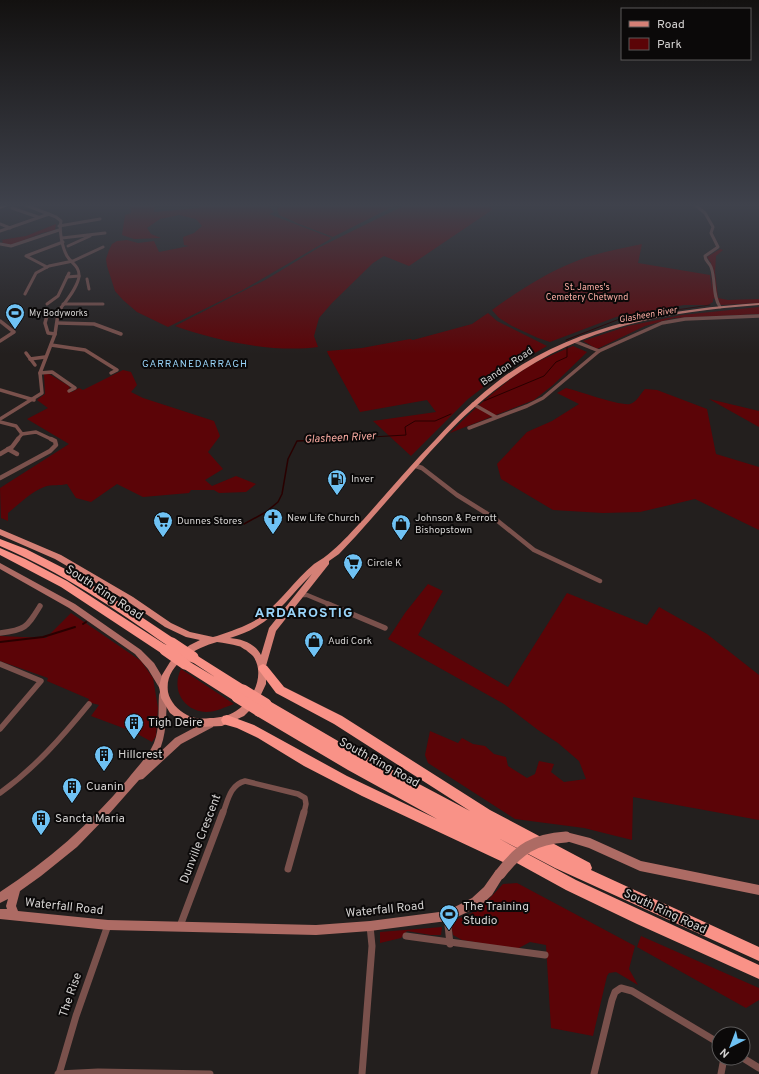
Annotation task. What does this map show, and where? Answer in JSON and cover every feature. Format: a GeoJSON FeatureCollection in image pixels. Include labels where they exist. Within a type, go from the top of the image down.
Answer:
{"type":"FeatureCollection","features":[{"type":"Feature","properties":{"kind":"highway","name":"South Ring Road"},"geometry":{"type":"LineString","coordinates":[[0,542],[40,560],[80,582],[168,647]]}},
{"type":"Feature","properties":{"kind":"highway","name":"South Ring Road"},"geometry":{"type":"LineString","coordinates":[[0,551],[28,564],[73,589],[168,647],[352,766],[571,885],[759,972]]}},
{"type":"Feature","properties":{"kind":"highway"},"geometry":{"type":"LineString","coordinates":[[263,668],[280,690],[338,720],[486,814],[655,906]]}},
{"type":"Feature","properties":{"kind":"highway","name":"South Ring Road"},"geometry":{"type":"LineString","coordinates":[[263,708],[453,809],[560,863],[759,954]]}},
{"type":"Feature","properties":{"kind":"highway"},"geometry":{"type":"LineString","coordinates":[[227,720],[247,726],[305,761],[410,814],[571,885]]}},
{"type":"Feature","properties":{"kind":"main road","name":"Bandon Road"},"geometry":{"type":"LineString","coordinates":[[263,668],[272,630],[303,594],[329,558],[381,505],[473,404],[496,385],[521,368],[574,340],[633,322],[677,312],[759,304]]}},
{"type":"Feature","properties":{"kind":"main road"},"geometry":{"type":"LineString","coordinates":[[0,532],[20,539],[58,557],[130,599],[168,625],[189,635],[233,640],[247,645],[259,657],[263,668],[262,685],[255,700],[244,711],[227,720],[210,724],[200,723],[182,717],[172,709],[163,691],[169,672],[178,658],[190,648],[215,639]]}},
{"type":"Feature","properties":{"kind":"main road","name":"Bandon Road"},"geometry":{"type":"LineString","coordinates":[[215,639],[251,627],[259,622],[313,569],[329,558]]}},
{"type":"Feature","properties":{"kind":"street"},"geometry":{"type":"LineString","coordinates":[[31,254],[26,256],[47,267]]}},
{"type":"Feature","properties":{"kind":"street"},"geometry":{"type":"LineString","coordinates":[[0,421],[42,394],[40,373],[55,334],[58,324],[58,314],[80,276],[76,264],[66,254]]}},
{"type":"Feature","properties":{"kind":"street"},"geometry":{"type":"LineString","coordinates":[[25,294],[35,275],[47,267],[73,262],[89,254]]}},
{"type":"Feature","properties":{"kind":"street"},"geometry":{"type":"LineString","coordinates":[[708,254],[705,256],[705,259],[711,267],[716,300],[720,307]]}},
{"type":"Feature","properties":{"kind":"street"},"geometry":{"type":"LineString","coordinates":[[47,304],[58,296],[69,273]]}},
{"type":"Feature","properties":{"kind":"street"},"geometry":{"type":"LineString","coordinates":[[67,277],[80,276]]}},
{"type":"Feature","properties":{"kind":"street"},"geometry":{"type":"LineString","coordinates":[[77,282],[87,280],[89,289]]}},
{"type":"Feature","properties":{"kind":"street"},"geometry":{"type":"LineString","coordinates":[[64,304],[103,304]]}},
{"type":"Feature","properties":{"kind":"street"},"geometry":{"type":"LineString","coordinates":[[48,312],[46,323],[48,333],[55,334]]}},
{"type":"Feature","properties":{"kind":"street"},"geometry":{"type":"LineString","coordinates":[[469,428],[527,406],[543,398],[599,351],[627,337],[669,321],[697,318],[759,316]]}},
{"type":"Feature","properties":{"kind":"street"},"geometry":{"type":"LineString","coordinates":[[0,321],[14,332],[0,341]]}},
{"type":"Feature","properties":{"kind":"street"},"geometry":{"type":"LineString","coordinates":[[58,324],[94,324],[121,334]]}},
{"type":"Feature","properties":{"kind":"street"},"geometry":{"type":"LineString","coordinates":[[574,340],[599,351]]}},
{"type":"Feature","properties":{"kind":"street"},"geometry":{"type":"LineString","coordinates":[[51,345],[66,346],[84,350],[117,370],[111,373]]}},
{"type":"Feature","properties":{"kind":"street"},"geometry":{"type":"LineString","coordinates":[[26,352],[35,365]]}},
{"type":"Feature","properties":{"kind":"street"},"geometry":{"type":"LineString","coordinates":[[30,359],[45,357]]}},
{"type":"Feature","properties":{"kind":"street"},"geometry":{"type":"LineString","coordinates":[[40,373],[52,372],[75,388],[69,391]]}},
{"type":"Feature","properties":{"kind":"street"},"geometry":{"type":"LineString","coordinates":[[0,390],[34,400]]}},
{"type":"Feature","properties":{"kind":"street"},"geometry":{"type":"LineString","coordinates":[[473,404],[496,417]]}},
{"type":"Feature","properties":{"kind":"street"},"geometry":{"type":"LineString","coordinates":[[0,421],[16,426],[22,434]]}},
{"type":"Feature","properties":{"kind":"street"},"geometry":{"type":"LineString","coordinates":[[0,454],[17,442],[22,434],[36,432],[55,441],[56,445],[50,452],[0,478]]}},
{"type":"Feature","properties":{"kind":"street"},"geometry":{"type":"LineString","coordinates":[[8,449],[17,454]]}},
{"type":"Feature","properties":{"kind":"street"},"geometry":{"type":"LineString","coordinates":[[416,466],[422,468],[457,496],[494,518],[534,550],[600,581]]}},
{"type":"Feature","properties":{"kind":"street"},"geometry":{"type":"LineString","coordinates":[[0,566],[72,606],[138,652],[151,666],[163,691],[161,734],[158,744],[153,754],[131,782],[73,844],[45,867],[0,898]]}},
{"type":"Feature","properties":{"kind":"street"},"geometry":{"type":"LineString","coordinates":[[303,594],[385,628]]}},
{"type":"Feature","properties":{"kind":"street"},"geometry":{"type":"LineString","coordinates":[[0,633],[26,628],[40,606]]}},
{"type":"Feature","properties":{"kind":"street"},"geometry":{"type":"LineString","coordinates":[[0,664],[41,681],[0,729]]}},
{"type":"Feature","properties":{"kind":"street"},"geometry":{"type":"LineString","coordinates":[[0,793],[27,773],[46,756],[89,704]]}},
{"type":"Feature","properties":{"kind":"street"},"geometry":{"type":"LineString","coordinates":[[131,782],[142,774],[178,741],[210,724]]}},
{"type":"Feature","properties":{"kind":"street","name":"Dunville Crescent"},"geometry":{"type":"LineString","coordinates":[[180,926],[232,789],[238,783],[245,781],[298,794],[305,798],[306,804],[288,869]]}},
{"type":"Feature","properties":{"kind":"street","name":"Waterfall Road"},"geometry":{"type":"LineString","coordinates":[[0,914],[108,925],[316,930],[370,926],[447,916],[467,907],[479,899],[492,886],[514,857],[532,844],[547,839],[566,837],[590,843],[640,866],[759,890]]}},
{"type":"Feature","properties":{"kind":"street"},"geometry":{"type":"LineString","coordinates":[[15,915],[11,906],[16,888]]}},
{"type":"Feature","properties":{"kind":"street"},"geometry":{"type":"LineString","coordinates":[[447,916],[450,944]]}},
{"type":"Feature","properties":{"kind":"street","name":"The Rise"},"geometry":{"type":"LineString","coordinates":[[108,925],[76,1016],[59,1074],[210,1074]]}},
{"type":"Feature","properties":{"kind":"street"},"geometry":{"type":"LineString","coordinates":[[362,1074],[372,946],[370,926]]}},
{"type":"Feature","properties":{"kind":"street"},"geometry":{"type":"LineString","coordinates":[[406,936],[450,944],[545,955]]}},
{"type":"Feature","properties":{"kind":"street"},"geometry":{"type":"LineString","coordinates":[[594,1074],[615,992],[621,988],[632,991],[711,1038]]}},
{"type":"Feature","properties":{"kind":"green space"},"geometry":{"type":"Polygon","coordinates":[[[108,254],[304,254],[241,291],[168,327],[137,312],[123,300],[115,291],[106,259],[108,254]]]}},
{"type":"Feature","properties":{"kind":"green space"},"geometry":{"type":"Polygon","coordinates":[[[308,254],[427,254],[409,266],[384,256],[373,263],[332,303],[319,318],[314,336],[318,347],[264,347],[227,341],[175,326],[267,279],[308,254]]]}},
{"type":"Feature","properties":{"kind":"green space","name":"St. James's Cemetery Chetwynd"},"geometry":{"type":"Polygon","coordinates":[[[598,254],[640,254],[638,263],[710,275],[712,291],[711,263],[707,257],[712,254],[718,254],[716,256],[715,272],[718,298],[728,300],[759,299],[759,303],[721,305],[713,298],[713,302],[708,305],[684,305],[616,317],[550,342],[512,326],[499,318],[492,310],[552,272],[598,254]]]}},
{"type":"Feature","properties":{"kind":"green space"},"geometry":{"type":"Polygon","coordinates":[[[759,307],[759,314],[674,318],[645,326],[597,349],[583,341],[628,326],[682,315],[759,307]]]}},
{"type":"Feature","properties":{"kind":"green space"},"geometry":{"type":"Polygon","coordinates":[[[488,313],[497,321],[547,346],[507,369],[468,399],[411,456],[373,421],[436,412],[427,400],[360,412],[327,351],[362,348],[410,339],[413,340],[472,324],[488,313]]]}},
{"type":"Feature","properties":{"kind":"green space"},"geometry":{"type":"Polygon","coordinates":[[[573,346],[587,352],[553,385],[534,400],[450,433],[469,414],[520,372],[536,362],[573,346]]]}},
{"type":"Feature","properties":{"kind":"green space"},"geometry":{"type":"Polygon","coordinates":[[[123,370],[131,372],[137,385],[131,392],[143,398],[214,421],[220,436],[208,452],[223,469],[205,480],[212,486],[236,476],[256,484],[246,492],[219,493],[214,490],[191,490],[189,493],[143,497],[117,484],[91,502],[76,498],[67,484],[50,486],[39,489],[21,502],[8,513],[8,521],[1,518],[0,488],[69,444],[27,419],[48,408],[37,400],[45,394],[44,374],[49,374],[69,386],[70,388],[68,390],[72,392],[79,388],[83,390],[123,370]]]}},
{"type":"Feature","properties":{"kind":"green space"},"geometry":{"type":"Polygon","coordinates":[[[566,388],[608,401],[625,404],[635,402],[645,389],[657,390],[707,409],[716,454],[759,467],[759,530],[695,499],[640,512],[603,513],[553,510],[501,479],[497,464],[527,432],[552,421],[579,404],[557,393],[566,388]]]}},
{"type":"Feature","properties":{"kind":"green space"},"geometry":{"type":"Polygon","coordinates":[[[709,399],[759,411],[759,427],[709,399]]]}},
{"type":"Feature","properties":{"kind":"green space"},"geometry":{"type":"Polygon","coordinates":[[[428,584],[443,591],[418,635],[508,687],[567,593],[647,625],[659,607],[707,634],[759,675],[759,820],[633,797],[632,840],[584,828],[515,819],[428,763],[425,755],[430,731],[458,743],[462,738],[473,744],[485,746],[494,754],[506,757],[508,766],[527,778],[535,774],[539,761],[554,764],[551,772],[564,782],[586,779],[579,761],[558,743],[504,704],[388,639],[405,613],[428,584]]]}},
{"type":"Feature","properties":{"kind":"green space"},"geometry":{"type":"Polygon","coordinates":[[[71,613],[141,661],[153,678],[158,708],[156,736],[152,742],[134,732],[91,716],[99,705],[88,702],[89,699],[47,681],[48,678],[0,661],[0,636],[46,638],[71,613]]]}},
{"type":"Feature","properties":{"kind":"green space"},"geometry":{"type":"Polygon","coordinates":[[[181,669],[234,704],[210,712],[198,711],[191,708],[181,698],[178,691],[177,684],[181,669]]]}},
{"type":"Feature","properties":{"kind":"green space"},"geometry":{"type":"Polygon","coordinates":[[[517,883],[635,946],[629,969],[638,985],[616,972],[609,973],[607,976],[593,1036],[551,1028],[546,945],[530,942],[517,949],[462,940],[453,935],[451,925],[455,920],[470,914],[492,896],[503,884],[517,883]]]}},
{"type":"Feature","properties":{"kind":"green space"},"geometry":{"type":"Polygon","coordinates":[[[442,927],[441,935],[407,931],[401,938],[380,943],[380,932],[442,927]]]}},
{"type":"Feature","properties":{"kind":"green space"},"geometry":{"type":"Polygon","coordinates":[[[641,936],[759,988],[759,1000],[746,1008],[637,947],[641,936]]]}},
{"type":"Feature","properties":{"kind":"waterway","name":"Glasheen River"},"geometry":{"type":"LineString","coordinates":[[566,340],[622,318],[710,305]]}},
{"type":"Feature","properties":{"kind":"waterway","name":"Glasheen River"},"geometry":{"type":"LineString","coordinates":[[484,401],[544,376],[556,362],[567,357],[567,347]]}},
{"type":"Feature","properties":{"kind":"waterway","name":"Glasheen River"},"geometry":{"type":"LineString","coordinates":[[321,440],[406,435],[405,427],[415,421],[435,421],[451,414]]}},
{"type":"Feature","properties":{"kind":"waterway","name":"Glasheen River"},"geometry":{"type":"LineString","coordinates":[[321,440],[340,439]]}},
{"type":"Feature","properties":{"kind":"waterway","name":"Glasheen River"},"geometry":{"type":"LineString","coordinates":[[244,524],[266,512],[278,502],[282,494],[288,459],[297,441],[321,440]]}},
{"type":"Feature","properties":{"kind":"waterway","name":"Glasheen River"},"geometry":{"type":"LineString","coordinates":[[0,642],[43,637],[75,627]]}},
{"type":"Feature","properties":{"kind":"place","name":"My Bodyworks"},"geometry":{"type":"Point","coordinates":[15,330]}},
{"type":"Feature","properties":{"kind":"place","name":"Inver"},"geometry":{"type":"Point","coordinates":[337,496]}},
{"type":"Feature","properties":{"kind":"place","name":"New Life Church"},"geometry":{"type":"Point","coordinates":[273,535]}},
{"type":"Feature","properties":{"kind":"place","name":"Dunnes Stores"},"geometry":{"type":"Point","coordinates":[163,538]}},
{"type":"Feature","properties":{"kind":"place","name":"Johnson & Perrott Bishopstown"},"geometry":{"type":"Point","coordinates":[401,541]}},
{"type":"Feature","properties":{"kind":"place","name":"Circle K"},"geometry":{"type":"Point","coordinates":[353,580]}},
{"type":"Feature","properties":{"kind":"place","name":"Audi Cork"},"geometry":{"type":"Point","coordinates":[314,658]}},
{"type":"Feature","properties":{"kind":"place","name":"Tigh Deire"},"geometry":{"type":"Point","coordinates":[134,740]}},
{"type":"Feature","properties":{"kind":"place","name":"Hillcrest"},"geometry":{"type":"Point","coordinates":[104,772]}},
{"type":"Feature","properties":{"kind":"place","name":"Cuanin"},"geometry":{"type":"Point","coordinates":[72,804]}},
{"type":"Feature","properties":{"kind":"place","name":"Sancta Maria"},"geometry":{"type":"Point","coordinates":[41,836]}},
{"type":"Feature","properties":{"kind":"place","name":"The Training Studio"},"geometry":{"type":"Point","coordinates":[449,931]}},
{"type":"Feature","properties":{"kind":"district","name":"GARRANEDARRAGH"},"geometry":{"type":"Point","coordinates":[195,364]}},
{"type":"Feature","properties":{"kind":"district","name":"ARDAROSTIG"},"geometry":{"type":"Point","coordinates":[304,613]}}]}
